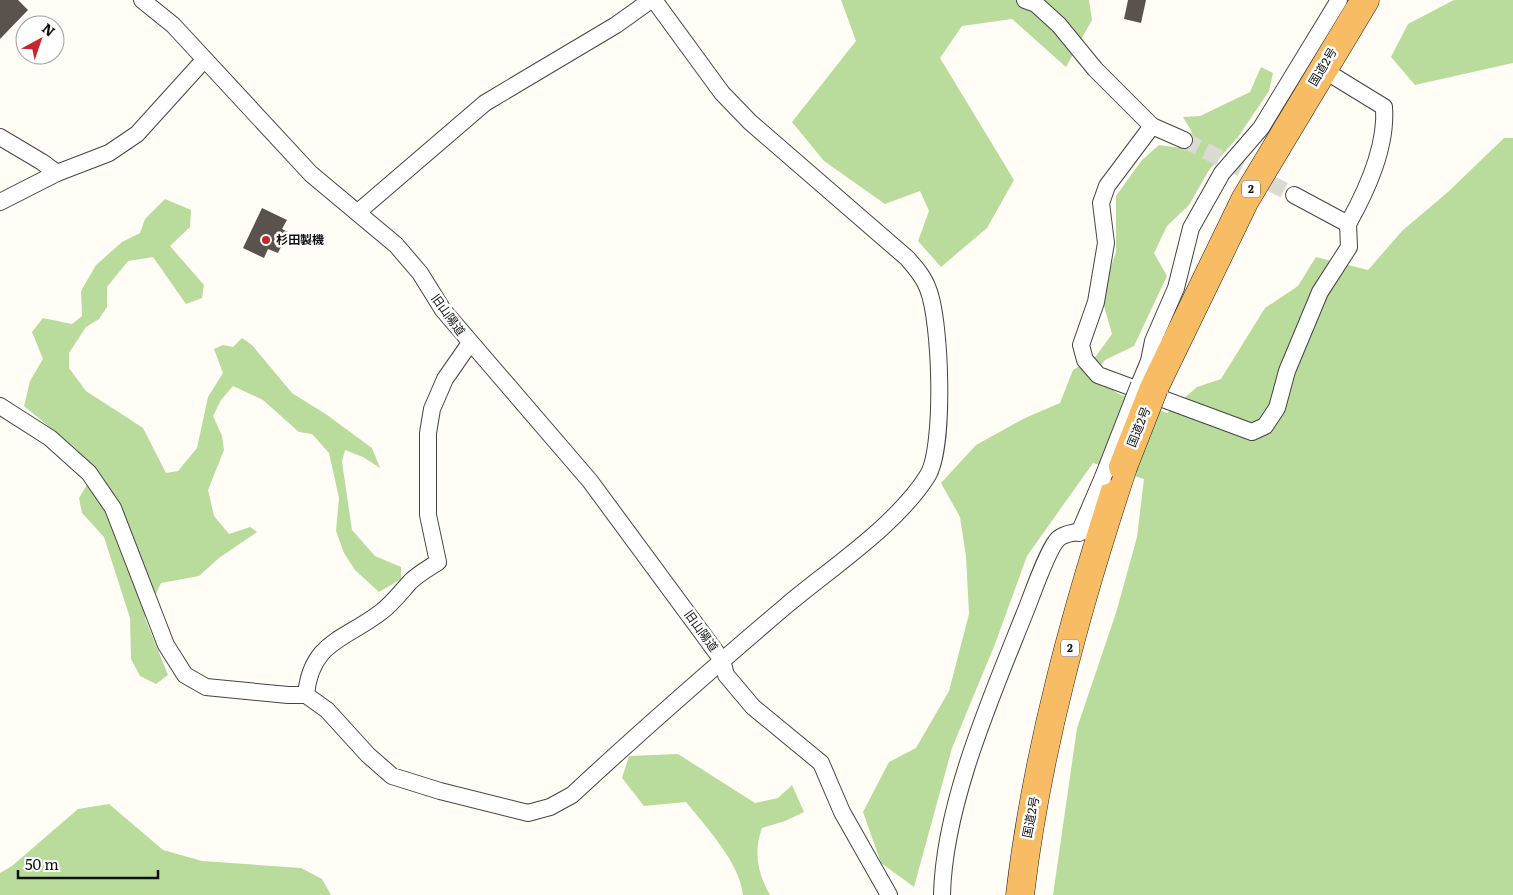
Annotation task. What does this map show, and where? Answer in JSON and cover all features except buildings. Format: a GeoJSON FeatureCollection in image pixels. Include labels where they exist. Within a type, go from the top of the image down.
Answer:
{"type":"FeatureCollection","features":[{"type":"Feature","properties":{"kind":"highway","name":"国道2号"},"geometry":{"type":"LineString","coordinates":[[1020,895],[1027,832],[1090,532],[1113,472],[1147,386],[1245,200],[1365,0]]}},
{"type":"Feature","properties":{"kind":"street","name":"旧山陽道"},"geometry":{"type":"LineString","coordinates":[[142,0],[173,25],[311,174],[396,245],[420,273],[443,310],[470,344],[590,481],[722,660],[726,675],[753,707],[822,763],[842,812],[889,895]]}},
{"type":"Feature","properties":{"kind":"street"},"geometry":{"type":"LineString","coordinates":[[0,406],[50,438],[89,473],[113,508],[166,644],[186,675],[206,687],[306,695],[327,710],[368,755],[392,776],[440,791],[528,813],[550,807],[572,795],[722,660],[880,529],[912,497],[929,473],[935,450],[939,405],[936,320],[929,289],[921,274],[907,258],[750,122],[722,93],[652,0],[616,25],[486,103],[358,212]]}},
{"type":"Feature","properties":{"kind":"street"},"geometry":{"type":"LineString","coordinates":[[1026,0],[1036,4],[1059,25],[1095,70],[1152,126],[1184,140]]}},
{"type":"Feature","properties":{"kind":"street"},"geometry":{"type":"LineString","coordinates":[[1147,386],[1153,341],[1176,288],[1191,228],[1222,173],[1261,128],[1339,0]]}},
{"type":"Feature","properties":{"kind":"street"},"geometry":{"type":"LineString","coordinates":[[0,202],[57,173],[109,153],[137,134],[204,60]]}},
{"type":"Feature","properties":{"kind":"street"},"geometry":{"type":"LineString","coordinates":[[1152,126],[1107,186],[1101,203],[1105,250],[1096,302],[1081,345],[1085,360],[1098,375],[1252,432],[1265,426],[1278,408],[1287,371],[1320,292],[1349,247],[1348,224],[1366,191],[1386,125],[1384,107],[1322,69]]}},
{"type":"Feature","properties":{"kind":"street"},"geometry":{"type":"LineString","coordinates":[[0,137],[57,173]]}},
{"type":"Feature","properties":{"kind":"street"},"geometry":{"type":"LineString","coordinates":[[1294,195],[1348,224]]}},
{"type":"Feature","properties":{"kind":"street"},"geometry":{"type":"LineString","coordinates":[[306,695],[307,679],[314,662],[326,646],[381,612],[412,581],[438,562],[428,515],[428,433],[432,408],[445,379],[470,344]]}},
{"type":"Feature","properties":{"kind":"street"},"geometry":{"type":"LineString","coordinates":[[942,895],[954,812],[986,712],[1038,580],[1057,540],[1066,534],[1090,532]]}},
{"type":"Feature","properties":{"kind":"green space"},"geometry":{"type":"Polygon","coordinates":[[[841,0],[1089,0],[1092,20],[1066,67],[1012,19],[962,26],[940,58],[1014,180],[987,228],[941,267],[918,241],[929,211],[920,191],[885,204],[824,161],[792,122],[856,41],[841,0]]]}},
{"type":"Feature","properties":{"kind":"green space"},"geometry":{"type":"Polygon","coordinates":[[[1454,0],[1513,0],[1513,63],[1415,85],[1391,57],[1408,24],[1454,0]]]}},
{"type":"Feature","properties":{"kind":"green space"},"geometry":{"type":"Polygon","coordinates":[[[1261,67],[1273,73],[1269,91],[1238,137],[1209,170],[1189,205],[1167,226],[1154,253],[1167,276],[1134,346],[1105,360],[1094,375],[1117,393],[1167,413],[1197,387],[1221,379],[1265,308],[1298,286],[1316,257],[1368,270],[1402,231],[1448,192],[1504,138],[1513,138],[1513,895],[1053,895],[1077,728],[1116,613],[1137,537],[1144,479],[1093,463],[1027,556],[995,644],[952,748],[914,887],[881,863],[863,812],[889,762],[916,748],[949,691],[969,614],[966,556],[960,517],[941,483],[976,445],[1025,418],[1060,403],[1073,370],[1096,356],[1112,334],[1104,306],[1106,281],[1116,252],[1116,196],[1142,160],[1159,145],[1182,148],[1192,132],[1183,117],[1200,116],[1250,92],[1261,67]]]}},
{"type":"Feature","properties":{"kind":"green space"},"geometry":{"type":"Polygon","coordinates":[[[165,199],[191,210],[190,227],[170,246],[204,285],[202,298],[186,304],[153,257],[128,261],[107,287],[107,307],[99,319],[86,327],[69,353],[69,368],[86,391],[143,428],[166,473],[178,471],[197,448],[208,397],[223,373],[214,349],[223,345],[233,347],[242,338],[252,345],[292,393],[327,415],[372,448],[380,468],[363,457],[345,450],[342,462],[352,530],[375,556],[401,567],[401,579],[379,592],[355,570],[344,553],[336,531],[339,498],[329,453],[312,434],[299,432],[263,400],[233,386],[221,400],[213,416],[222,436],[224,450],[208,490],[214,516],[229,534],[250,527],[257,532],[219,558],[199,576],[161,583],[145,618],[168,675],[156,684],[140,676],[131,659],[130,618],[104,537],[82,513],[79,498],[96,470],[75,448],[24,406],[30,381],[43,359],[32,332],[43,318],[72,324],[82,316],[81,291],[96,265],[122,242],[140,233],[145,219],[165,199]]]}},
{"type":"Feature","properties":{"kind":"green space"},"geometry":{"type":"Polygon","coordinates":[[[678,754],[755,803],[778,798],[792,785],[804,812],[785,821],[762,828],[759,837],[758,863],[762,879],[770,895],[743,895],[741,883],[729,858],[686,802],[644,806],[622,778],[629,756],[678,754]]]}},
{"type":"Feature","properties":{"kind":"green space"},"geometry":{"type":"Polygon","coordinates":[[[109,804],[163,850],[202,861],[301,868],[322,879],[331,895],[0,895],[0,873],[12,866],[78,809],[109,804]]]}},
{"type":"Feature","properties":{"kind":"tunnel"},"geometry":{"type":"LineString","coordinates":[[1184,140],[1294,195]]}},
{"type":"Feature","properties":{"kind":"place","name":"杉田製機"},"geometry":{"type":"Point","coordinates":[266,240]}}]}
